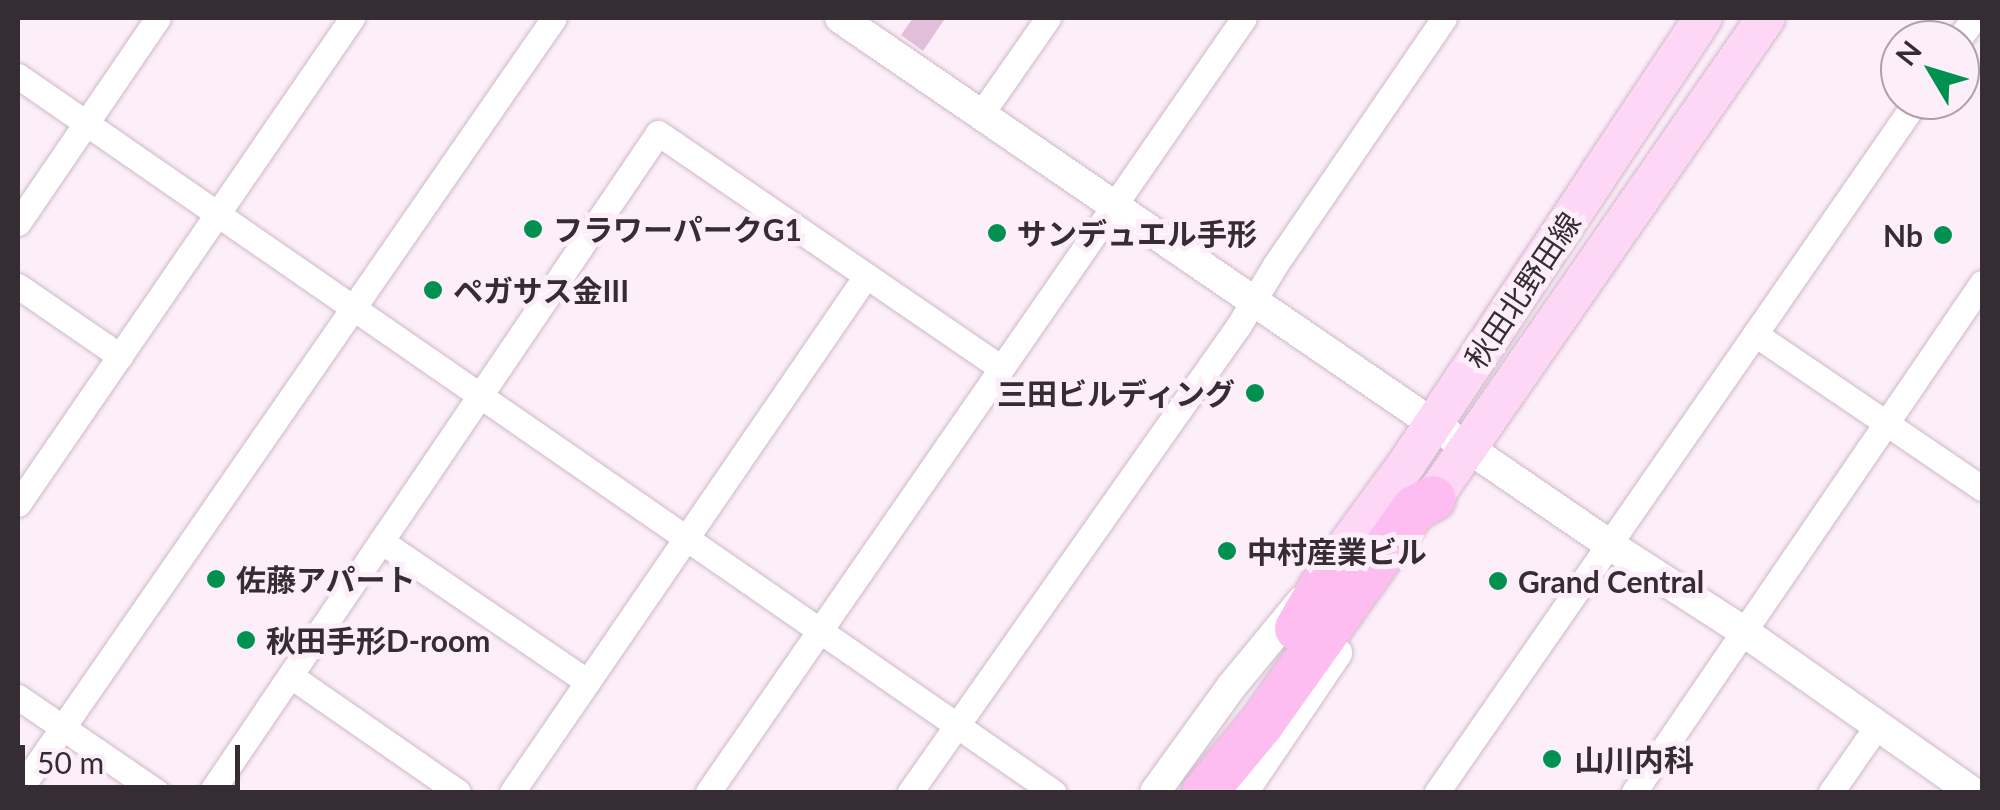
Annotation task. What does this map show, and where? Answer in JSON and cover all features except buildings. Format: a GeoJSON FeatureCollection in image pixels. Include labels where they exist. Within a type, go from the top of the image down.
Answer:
{"type":"FeatureCollection","features":[{"type":"Feature","properties":{"kind":"highway"},"geometry":{"type":"LineString","coordinates":[[1204,792],[1238,773],[1261,723],[1414,508],[1433,498]]}},
{"type":"Feature","properties":{"kind":"highway"},"geometry":{"type":"LineString","coordinates":[[1238,773],[1256,702],[1337,559]]}},
{"type":"Feature","properties":{"kind":"main road","name":"秋田北野田線"},"geometry":{"type":"LineString","coordinates":[[1337,559],[1434,423],[1703,18]]}},
{"type":"Feature","properties":{"kind":"main road","name":"秋田北野田線"},"geometry":{"type":"LineString","coordinates":[[1433,498],[1766,18]]}},
{"type":"Feature","properties":{"kind":"street"},"geometry":{"type":"LineString","coordinates":[[18,223],[158,18]]}},
{"type":"Feature","properties":{"kind":"street"},"geometry":{"type":"LineString","coordinates":[[18,504],[352,18]]}},
{"type":"Feature","properties":{"kind":"street"},"geometry":{"type":"LineString","coordinates":[[18,792],[554,18]]}},
{"type":"Feature","properties":{"kind":"street"},"geometry":{"type":"LineString","coordinates":[[981,114],[1048,18]]}},
{"type":"Feature","properties":{"kind":"street"},"geometry":{"type":"LineString","coordinates":[[708,792],[1244,18]]}},
{"type":"Feature","properties":{"kind":"street"},"geometry":{"type":"LineString","coordinates":[[910,792],[1255,301],[1274,266],[1444,18]]}},
{"type":"Feature","properties":{"kind":"street"},"geometry":{"type":"LineString","coordinates":[[845,19],[1610,545],[1743,631],[1972,792]]}},
{"type":"Feature","properties":{"kind":"street"},"geometry":{"type":"LineString","coordinates":[[18,76],[684,541],[1053,792]]}},
{"type":"Feature","properties":{"kind":"street"},"geometry":{"type":"LineString","coordinates":[[1437,792],[1610,545],[1621,521],[1903,120]]}},
{"type":"Feature","properties":{"kind":"street"},"geometry":{"type":"LineString","coordinates":[[211,792],[658,134],[1001,368]]}},
{"type":"Feature","properties":{"kind":"street"},"geometry":{"type":"LineString","coordinates":[[512,792],[866,276]]}},
{"type":"Feature","properties":{"kind":"street"},"geometry":{"type":"LineString","coordinates":[[1634,792],[1982,283]]}},
{"type":"Feature","properties":{"kind":"street"},"geometry":{"type":"LineString","coordinates":[[18,286],[120,356]]}},
{"type":"Feature","properties":{"kind":"street"},"geometry":{"type":"LineString","coordinates":[[1754,334],[1982,488]]}},
{"type":"Feature","properties":{"kind":"street"},"geometry":{"type":"LineString","coordinates":[[382,542],[588,682]]}},
{"type":"Feature","properties":{"kind":"street"},"geometry":{"type":"LineString","coordinates":[[1155,792],[1222,700],[1337,559]]}},
{"type":"Feature","properties":{"kind":"street"},"geometry":{"type":"LineString","coordinates":[[291,676],[458,792]]}},
{"type":"Feature","properties":{"kind":"street"},"geometry":{"type":"LineString","coordinates":[[18,698],[157,792]]}},
{"type":"Feature","properties":{"kind":"street"},"geometry":{"type":"LineString","coordinates":[[1831,792],[1877,726]]}},
{"type":"Feature","properties":{"kind":"shaded area"},"geometry":{"type":"Polygon","coordinates":[[[913,18],[944,20],[923,51],[901,35],[913,18]]]}},
{"type":"Feature","properties":{"kind":"place","name":"フラワーパークG1"},"geometry":{"type":"Point","coordinates":[533,229]}},
{"type":"Feature","properties":{"kind":"place","name":"サンデュエル手形"},"geometry":{"type":"Point","coordinates":[997,233]}},
{"type":"Feature","properties":{"kind":"place","name":"Nb"},"geometry":{"type":"Point","coordinates":[1943,235]}},
{"type":"Feature","properties":{"kind":"place","name":"ペガサス金III"},"geometry":{"type":"Point","coordinates":[433,290]}},
{"type":"Feature","properties":{"kind":"place","name":"三田ビルディング"},"geometry":{"type":"Point","coordinates":[1255,393]}},
{"type":"Feature","properties":{"kind":"place","name":"中村産業ビル"},"geometry":{"type":"Point","coordinates":[1227,551]}},
{"type":"Feature","properties":{"kind":"place","name":"佐藤アパート"},"geometry":{"type":"Point","coordinates":[216,579]}},
{"type":"Feature","properties":{"kind":"place","name":"Grand Central"},"geometry":{"type":"Point","coordinates":[1498,581]}},
{"type":"Feature","properties":{"kind":"place","name":"秋田手形D-room"},"geometry":{"type":"Point","coordinates":[246,640]}},
{"type":"Feature","properties":{"kind":"place","name":"山川内科"},"geometry":{"type":"Point","coordinates":[1552,759]}}]}
